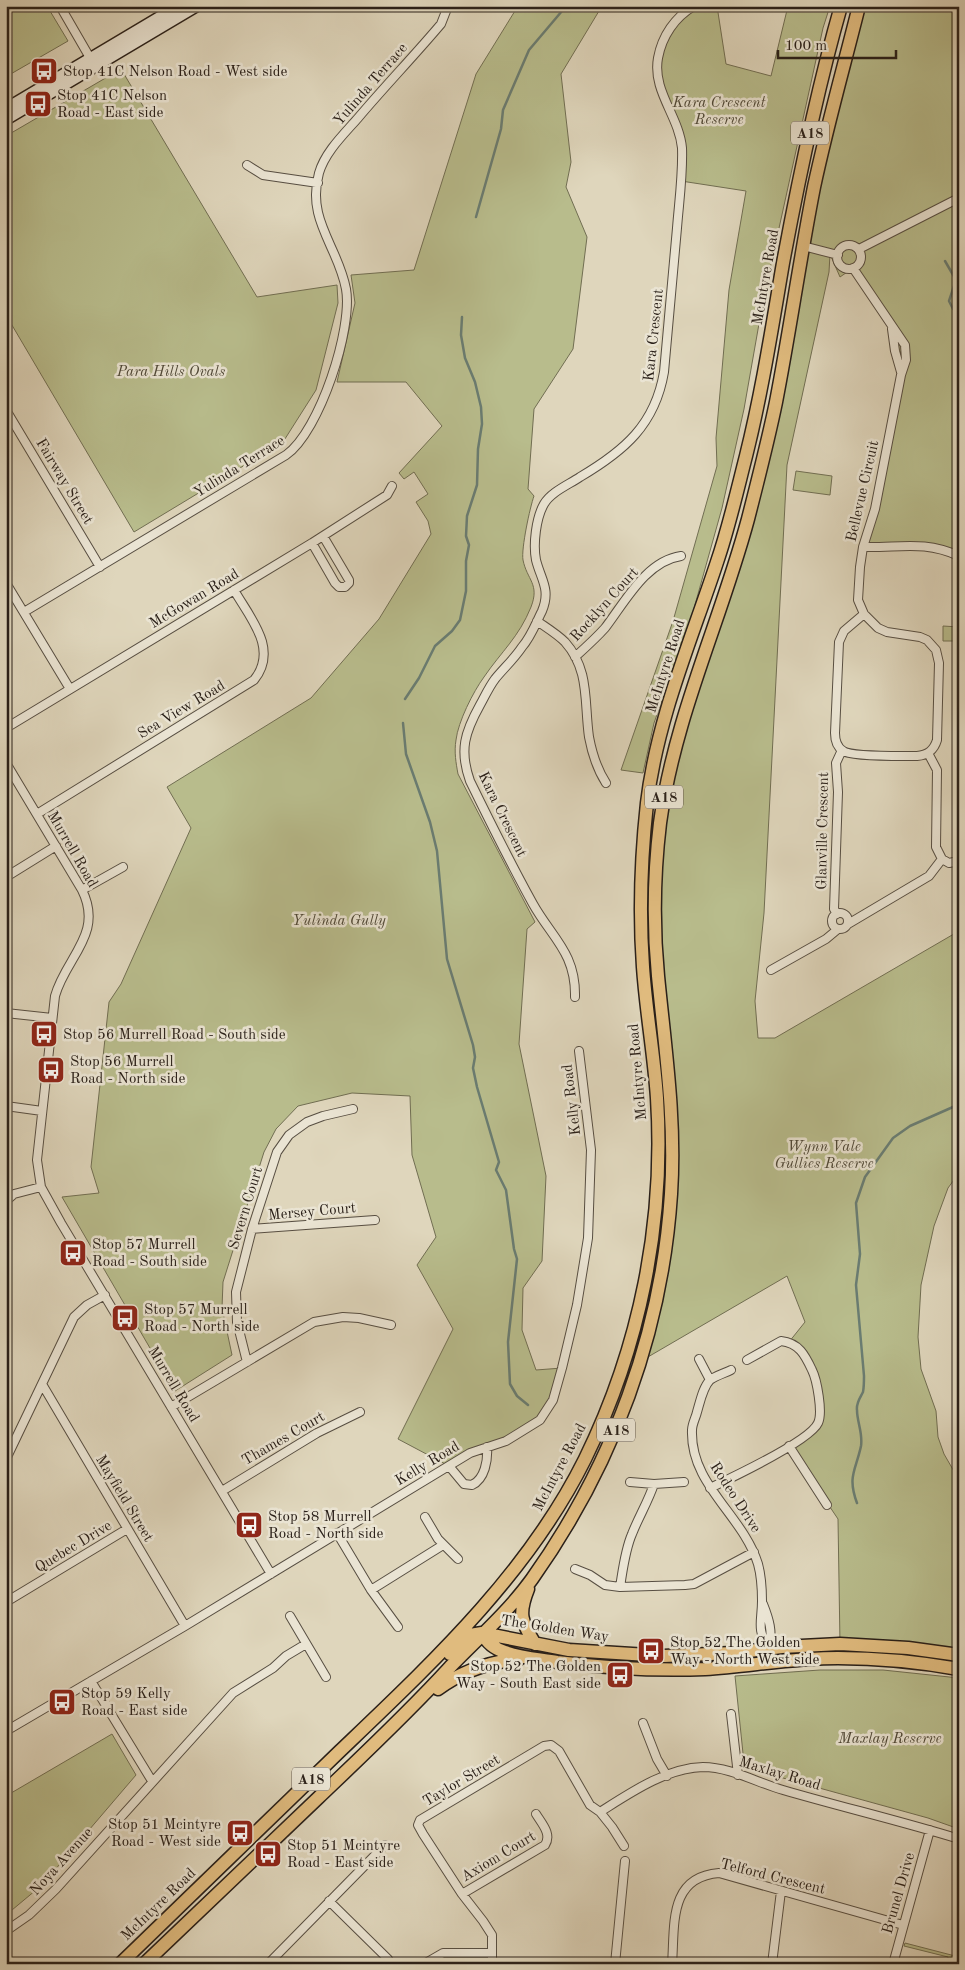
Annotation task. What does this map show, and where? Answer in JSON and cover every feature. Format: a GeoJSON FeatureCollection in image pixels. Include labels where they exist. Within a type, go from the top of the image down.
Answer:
{"type":"FeatureCollection","features":[{"type":"Feature","properties":{"kind":"main road"},"geometry":{"type":"LineString","coordinates":[[6,119],[179,6]]}},
{"type":"Feature","properties":{"kind":"main road"},"geometry":{"type":"LineString","coordinates":[[6,109],[196,6]]}},
{"type":"Feature","properties":{"kind":"main road","name":"McIntyre Road"},"geometry":{"type":"LineString","coordinates":[[120,1964],[394,1699],[498,1590],[552,1517],[584,1460],[612,1398],[639,1314],[646,1280],[655,1210],[659,1155],[657,1093],[643,973],[640,918],[642,862],[649,788],[669,704],[720,555],[745,461],[760,398],[790,225],[828,52],[841,6]]}},
{"type":"Feature","properties":{"kind":"main road","name":"McIntyre Road"},"geometry":{"type":"LineString","coordinates":[[144,1964],[413,1707],[530,1581],[556,1543],[588,1488],[611,1441],[636,1377],[655,1307],[667,1238],[673,1159],[670,1089],[658,971],[655,911],[660,827],[671,758],[682,718],[736,560],[764,451],[776,399],[803,246],[825,138],[859,6]]}},
{"type":"Feature","properties":{"kind":"main road"},"geometry":{"type":"LineString","coordinates":[[784,261],[803,246],[790,225]]}},
{"type":"Feature","properties":{"kind":"main road"},"geometry":{"type":"LineString","coordinates":[[530,1581],[522,1602],[521,1615],[526,1629],[535,1644]]}},
{"type":"Feature","properties":{"kind":"main road"},"geometry":{"type":"LineString","coordinates":[[394,1699],[417,1685],[466,1638],[482,1633],[484,1620],[498,1590]]}},
{"type":"Feature","properties":{"kind":"main road","name":"The Golden Way"},"geometry":{"type":"LineString","coordinates":[[482,1633],[535,1644],[590,1652],[664,1656],[732,1653],[769,1648],[840,1644],[908,1648],[959,1655]]}},
{"type":"Feature","properties":{"kind":"main road","name":"The Golden Way"},"geometry":{"type":"LineString","coordinates":[[482,1633],[486,1640],[496,1648],[529,1658],[582,1665],[666,1670],[836,1658],[888,1659],[959,1669]]}},
{"type":"Feature","properties":{"kind":"main road"},"geometry":{"type":"LineString","coordinates":[[750,1664],[769,1648],[791,1660]]}},
{"type":"Feature","properties":{"kind":"main road"},"geometry":{"type":"LineString","coordinates":[[413,1707],[462,1674],[490,1663],[529,1658]]}},
{"type":"Feature","properties":{"kind":"street"},"geometry":{"type":"LineString","coordinates":[[60,6],[93,63]]}},
{"type":"Feature","properties":{"kind":"street","name":"Yulinda Terrace"},"geometry":{"type":"LineString","coordinates":[[24,612],[296,448],[328,390],[347,312],[346,290],[341,270],[317,213],[318,183],[324,161],[335,144],[441,24],[448,6]]}},
{"type":"Feature","properties":{"kind":"street","name":"Kara Crescent"},"geometry":{"type":"LineString","coordinates":[[575,997],[573,973],[566,953],[528,895],[470,781],[464,758],[466,736],[470,723],[493,681],[523,647],[545,602],[545,583],[537,563],[535,550],[538,521],[543,505],[550,497],[624,448],[648,417],[661,389],[674,261],[682,151],[679,132],[661,92],[657,66],[660,49],[667,33],[677,20],[694,6]]}},
{"type":"Feature","properties":{"kind":"street"},"geometry":{"type":"LineString","coordinates":[[247,165],[256,172],[274,177],[318,183]]}},
{"type":"Feature","properties":{"kind":"street"},"geometry":{"type":"LineString","coordinates":[[859,249],[959,198]]}},
{"type":"Feature","properties":{"kind":"street"},"geometry":{"type":"LineString","coordinates":[[850,245],[859,249],[862,258],[859,264],[853,268],[846,269],[840,266],[838,255],[838,252],[845,246],[850,245]]}},
{"type":"Feature","properties":{"kind":"street"},"geometry":{"type":"LineString","coordinates":[[803,246],[838,255]]}},
{"type":"Feature","properties":{"kind":"street","name":"Bellevue Circuit"},"geometry":{"type":"LineString","coordinates":[[853,268],[904,345],[906,360],[901,375],[875,509],[863,547],[858,600],[864,614]]}},
{"type":"Feature","properties":{"kind":"street","name":"Fairway Street"},"geometry":{"type":"LineString","coordinates":[[6,410],[100,567]]}},
{"type":"Feature","properties":{"kind":"street","name":"McGowan Road"},"geometry":{"type":"LineString","coordinates":[[6,728],[312,543],[387,494],[392,486]]}},
{"type":"Feature","properties":{"kind":"street"},"geometry":{"type":"LineString","coordinates":[[312,543],[335,583],[339,587],[345,587],[349,580],[323,536]]}},
{"type":"Feature","properties":{"kind":"street"},"geometry":{"type":"LineString","coordinates":[[863,547],[884,548],[925,545],[943,549],[959,556]]}},
{"type":"Feature","properties":{"kind":"street","name":"Rocklyn Court"},"geometry":{"type":"LineString","coordinates":[[574,657],[600,633],[622,602],[647,576],[663,562],[681,556]]}},
{"type":"Feature","properties":{"kind":"street"},"geometry":{"type":"LineString","coordinates":[[6,583],[70,689]]}},
{"type":"Feature","properties":{"kind":"street","name":"Sea View Road"},"geometry":{"type":"LineString","coordinates":[[37,814],[254,680],[262,665],[264,644],[234,590]]}},
{"type":"Feature","properties":{"kind":"street"},"geometry":{"type":"LineString","coordinates":[[864,614],[878,628],[887,632],[920,637],[927,640],[936,650],[939,663],[937,740],[933,748],[928,753],[918,756],[854,754],[842,750],[835,738],[839,642],[844,631],[864,614]]}},
{"type":"Feature","properties":{"kind":"street"},"geometry":{"type":"LineString","coordinates":[[537,621],[561,638],[574,657],[585,682],[588,725],[593,753],[606,783]]}},
{"type":"Feature","properties":{"kind":"street","name":"Glanville Crescent"},"geometry":{"type":"LineString","coordinates":[[836,914],[834,909],[838,792],[836,763],[842,750]]}},
{"type":"Feature","properties":{"kind":"street"},"geometry":{"type":"LineString","coordinates":[[928,753],[935,764],[936,770],[936,847],[942,859],[949,863],[959,861]]}},
{"type":"Feature","properties":{"kind":"street","name":"Murrell Road"},"geometry":{"type":"LineString","coordinates":[[7,767],[82,890],[88,905],[89,914],[88,930],[82,944],[60,979],[55,996],[38,1160],[41,1187],[272,1574]]}},
{"type":"Feature","properties":{"kind":"street"},"geometry":{"type":"LineString","coordinates":[[6,877],[56,846]]}},
{"type":"Feature","properties":{"kind":"street"},"geometry":{"type":"LineString","coordinates":[[771,970],[930,876],[942,859]]}},
{"type":"Feature","properties":{"kind":"street"},"geometry":{"type":"LineString","coordinates":[[82,890],[123,867]]}},
{"type":"Feature","properties":{"kind":"street"},"geometry":{"type":"LineString","coordinates":[[838,929],[833,924],[836,914],[846,915],[848,924]]}},
{"type":"Feature","properties":{"kind":"street"},"geometry":{"type":"LineString","coordinates":[[6,1013],[52,1018]]}},
{"type":"Feature","properties":{"kind":"street","name":"Kelly Road"},"geometry":{"type":"LineString","coordinates":[[6,1731],[272,1574],[449,1466],[477,1450],[506,1441],[534,1424],[548,1409],[555,1395],[574,1324],[588,1238],[590,1144],[579,1051]]}},
{"type":"Feature","properties":{"kind":"street"},"geometry":{"type":"LineString","coordinates":[[6,1106],[42,1111]]}},
{"type":"Feature","properties":{"kind":"street","name":"Severn Court"},"geometry":{"type":"LineString","coordinates":[[247,1362],[237,1322],[236,1298],[240,1271],[274,1158],[289,1135],[296,1128],[315,1118],[353,1109]]}},
{"type":"Feature","properties":{"kind":"street"},"geometry":{"type":"LineString","coordinates":[[6,1201],[14,1194],[41,1187]]}},
{"type":"Feature","properties":{"kind":"street","name":"Mersey Court"},"geometry":{"type":"LineString","coordinates":[[252,1229],[375,1220]]}},
{"type":"Feature","properties":{"kind":"street"},"geometry":{"type":"LineString","coordinates":[[6,1459],[74,1317],[87,1305],[105,1295]]}},
{"type":"Feature","properties":{"kind":"street"},"geometry":{"type":"LineString","coordinates":[[172,1407],[302,1327],[318,1321],[349,1318],[391,1325]]}},
{"type":"Feature","properties":{"kind":"street"},"geometry":{"type":"LineString","coordinates":[[710,1488],[744,1472],[808,1435],[819,1422],[820,1414],[815,1376],[807,1358],[798,1346],[781,1341],[747,1360]]}},
{"type":"Feature","properties":{"kind":"street"},"geometry":{"type":"LineString","coordinates":[[699,1359],[710,1380],[731,1370]]}},
{"type":"Feature","properties":{"kind":"street","name":"Rodeo Drive"},"geometry":{"type":"LineString","coordinates":[[710,1380],[701,1398],[692,1429],[695,1455],[710,1488],[748,1539],[754,1552],[758,1566],[762,1602],[769,1620],[772,1637],[769,1648]]}},
{"type":"Feature","properties":{"kind":"street","name":"Mayfield Street"},"geometry":{"type":"LineString","coordinates":[[42,1384],[185,1626]]}},
{"type":"Feature","properties":{"kind":"street","name":"Thames Court"},"geometry":{"type":"LineString","coordinates":[[222,1490],[317,1432],[360,1412]]}},
{"type":"Feature","properties":{"kind":"street"},"geometry":{"type":"LineString","coordinates":[[789,1446],[827,1504]]}},
{"type":"Feature","properties":{"kind":"street"},"geometry":{"type":"LineString","coordinates":[[449,1466],[464,1484],[468,1486],[476,1484],[486,1463],[487,1448]]}},
{"type":"Feature","properties":{"kind":"street"},"geometry":{"type":"LineString","coordinates":[[630,1482],[654,1484],[684,1482]]}},
{"type":"Feature","properties":{"kind":"street"},"geometry":{"type":"LineString","coordinates":[[620,1587],[631,1534],[647,1504],[654,1484]]}},
{"type":"Feature","properties":{"kind":"street"},"geometry":{"type":"LineString","coordinates":[[425,1517],[443,1545],[458,1559]]}},
{"type":"Feature","properties":{"kind":"street","name":"Quebec Drive"},"geometry":{"type":"LineString","coordinates":[[6,1602],[127,1529]]}},
{"type":"Feature","properties":{"kind":"street"},"geometry":{"type":"LineString","coordinates":[[338,1533],[371,1590],[398,1627]]}},
{"type":"Feature","properties":{"kind":"street"},"geometry":{"type":"LineString","coordinates":[[371,1590],[443,1545]]}},
{"type":"Feature","properties":{"kind":"street"},"geometry":{"type":"LineString","coordinates":[[575,1569],[590,1575],[605,1585],[620,1587],[694,1584],[754,1552]]}},
{"type":"Feature","properties":{"kind":"street"},"geometry":{"type":"LineString","coordinates":[[290,1616],[326,1677]]}},
{"type":"Feature","properties":{"kind":"street","name":"Noya Avenue"},"geometry":{"type":"LineString","coordinates":[[6,1930],[29,1915],[56,1889],[233,1693],[273,1668],[286,1656],[306,1644]]}},
{"type":"Feature","properties":{"kind":"street"},"geometry":{"type":"LineString","coordinates":[[91,1681],[152,1781]]}},
{"type":"Feature","properties":{"kind":"street"},"geometry":{"type":"LineString","coordinates":[[731,1714],[738,1775]]}},
{"type":"Feature","properties":{"kind":"street"},"geometry":{"type":"LineString","coordinates":[[643,1723],[666,1776]]}},
{"type":"Feature","properties":{"kind":"street","name":"Taylor Street"},"geometry":{"type":"LineString","coordinates":[[492,1964],[492,1935],[462,1894],[423,1834],[418,1825],[420,1820],[544,1746],[551,1745],[559,1751],[590,1805],[600,1812],[624,1846]]}},
{"type":"Feature","properties":{"kind":"street","name":"Maxlay Road"},"geometry":{"type":"LineString","coordinates":[[600,1812],[633,1792],[666,1776],[688,1769],[704,1767],[721,1769],[782,1790],[959,1839]]}},
{"type":"Feature","properties":{"kind":"street","name":"Axiom Court"},"geometry":{"type":"LineString","coordinates":[[462,1894],[545,1845],[548,1839],[547,1831],[536,1814]]}},
{"type":"Feature","properties":{"kind":"street","name":"Brunel Drive"},"geometry":{"type":"LineString","coordinates":[[894,1964],[930,1830]]}},
{"type":"Feature","properties":{"kind":"street"},"geometry":{"type":"LineString","coordinates":[[268,1964],[385,1845]]}},
{"type":"Feature","properties":{"kind":"street"},"geometry":{"type":"LineString","coordinates":[[615,1964],[625,1861]]}},
{"type":"Feature","properties":{"kind":"street","name":"Telford Crescent"},"geometry":{"type":"LineString","coordinates":[[672,1964],[680,1895],[689,1883],[708,1874],[719,1873],[903,1925]]}},
{"type":"Feature","properties":{"kind":"street"},"geometry":{"type":"LineString","coordinates":[[772,1964],[781,1891]]}},
{"type":"Feature","properties":{"kind":"street"},"geometry":{"type":"LineString","coordinates":[[329,1901],[388,1959],[390,1964]]}},
{"type":"Feature","properties":{"kind":"street"},"geometry":{"type":"LineString","coordinates":[[424,1964],[443,1953],[492,1953]]}},
{"type":"Feature","properties":{"kind":"green space"},"geometry":{"type":"Polygon","coordinates":[[[6,6],[47,6],[68,41],[9,75],[6,71],[6,6]]]}},
{"type":"Feature","properties":{"kind":"green space","name":"Yulinda Gully"},"geometry":{"type":"Polygon","coordinates":[[[518,6],[602,6],[561,74],[571,162],[566,187],[587,237],[573,349],[534,409],[528,489],[534,496],[523,547],[523,560],[532,582],[534,593],[531,607],[521,627],[475,691],[457,733],[455,753],[458,774],[535,922],[527,929],[519,1044],[546,1176],[542,1261],[523,1288],[522,1330],[536,1370],[562,1368],[553,1400],[534,1424],[449,1466],[398,1439],[453,1329],[417,1265],[436,1237],[412,1155],[410,1096],[352,1093],[298,1106],[276,1129],[264,1152],[223,1282],[222,1308],[232,1355],[175,1391],[62,1197],[99,1193],[91,1167],[109,1002],[121,984],[191,828],[167,787],[311,698],[379,619],[431,534],[428,521],[416,502],[428,494],[414,472],[404,479],[399,473],[442,426],[406,382],[337,382],[355,303],[351,275],[414,270],[476,74],[518,6]]]}},
{"type":"Feature","properties":{"kind":"green space","name":"Kara Crescent Reserve"},"geometry":{"type":"Polygon","coordinates":[[[694,6],[717,6],[726,64],[771,76],[788,6],[830,6],[823,28],[763,301],[744,409],[722,508],[691,619],[654,723],[643,773],[621,770],[673,621],[717,466],[716,438],[729,290],[746,191],[681,181],[682,151],[659,85],[662,41],[694,6]]]}},
{"type":"Feature","properties":{"kind":"green space","name":"Wynn Vale Gullies Reserve"},"geometry":{"type":"Polygon","coordinates":[[[859,6],[959,6],[959,556],[943,549],[863,547],[901,375],[892,327],[853,268],[840,277],[830,254],[829,272],[787,465],[764,913],[755,1001],[758,1038],[775,1038],[959,931],[959,1173],[948,1188],[934,1226],[921,1285],[918,1337],[921,1369],[936,1411],[938,1437],[944,1454],[959,1480],[959,1655],[840,1644],[838,1519],[789,1446],[808,1435],[820,1414],[807,1359],[789,1342],[805,1322],[787,1276],[641,1361],[671,1194],[657,971],[660,827],[726,587],[787,344],[859,6]]]}},
{"type":"Feature","properties":{"kind":"green space","name":"Para Hills Ovals"},"geometry":{"type":"Polygon","coordinates":[[[121,69],[257,297],[337,285],[338,303],[316,390],[283,442],[134,532],[6,315],[6,136],[121,69]]]}},
{"type":"Feature","properties":{"kind":"green space"},"geometry":{"type":"Polygon","coordinates":[[[796,471],[832,476],[830,495],[793,490],[796,471]]]}},
{"type":"Feature","properties":{"kind":"green space"},"geometry":{"type":"Polygon","coordinates":[[[943,626],[959,627],[959,641],[943,641],[943,626]]]}},
{"type":"Feature","properties":{"kind":"green space","name":"Maxlay Reserve"},"geometry":{"type":"Polygon","coordinates":[[[820,1670],[883,1670],[959,1678],[959,1829],[928,1818],[754,1770],[744,1763],[735,1676],[820,1670]]]}},
{"type":"Feature","properties":{"kind":"green space"},"geometry":{"type":"Polygon","coordinates":[[[112,1734],[136,1775],[42,1885],[6,1915],[6,1796],[112,1734]]]}},
{"type":"Feature","properties":{"kind":"green space"},"geometry":{"type":"Polygon","coordinates":[[[905,1943],[959,1957],[959,1964],[947,1964],[948,1957],[904,1946],[905,1943]]]}},
{"type":"Feature","properties":{"kind":"waterway"},"geometry":{"type":"LineString","coordinates":[[476,217],[501,129],[503,110],[529,50],[562,11],[563,6]]}},
{"type":"Feature","properties":{"kind":"waterway"},"geometry":{"type":"LineString","coordinates":[[945,261],[956,280],[949,301],[953,309],[959,311]]}},
{"type":"Feature","properties":{"kind":"waterway"},"geometry":{"type":"LineString","coordinates":[[405,699],[419,678],[435,646],[452,631],[460,620],[466,591],[466,561],[469,545],[466,536],[467,516],[477,485],[478,449],[482,424],[481,407],[475,382],[465,358],[461,335],[462,317]]}},
{"type":"Feature","properties":{"kind":"waterway"},"geometry":{"type":"LineString","coordinates":[[403,723],[406,754],[430,822],[437,851],[447,959],[473,1045],[475,1057],[473,1068],[477,1087],[499,1162],[496,1170],[506,1190],[517,1259],[508,1342],[510,1384],[517,1396],[528,1405]]}},
{"type":"Feature","properties":{"kind":"waterway"},"geometry":{"type":"LineString","coordinates":[[857,1503],[854,1494],[853,1473],[861,1446],[857,1407],[863,1392],[864,1376],[856,1285],[860,1254],[856,1203],[865,1177],[893,1138],[910,1126],[959,1103]]}},
{"type":"Feature","properties":{"kind":"place","name":"Stop 41C Nelson Road - West side"},"geometry":{"type":"Point","coordinates":[44,71]}},
{"type":"Feature","properties":{"kind":"place","name":"Stop 41C Nelson Road - East side"},"geometry":{"type":"Point","coordinates":[38,104]}},
{"type":"Feature","properties":{"kind":"place","name":"Stop 56 Murrell Road - South side"},"geometry":{"type":"Point","coordinates":[44,1034]}},
{"type":"Feature","properties":{"kind":"place","name":"Stop 56 Murrell Road - North side"},"geometry":{"type":"Point","coordinates":[51,1070]}},
{"type":"Feature","properties":{"kind":"place","name":"Stop 57 Murrell Road - South side"},"geometry":{"type":"Point","coordinates":[73,1253]}},
{"type":"Feature","properties":{"kind":"place","name":"Stop 57 Murrell Road - North side"},"geometry":{"type":"Point","coordinates":[125,1318]}},
{"type":"Feature","properties":{"kind":"place","name":"Stop 58 Murrell Road - North side"},"geometry":{"type":"Point","coordinates":[249,1525]}},
{"type":"Feature","properties":{"kind":"place","name":"Stop 52 The Golden Way - North West side"},"geometry":{"type":"Point","coordinates":[651,1651]}},
{"type":"Feature","properties":{"kind":"place","name":"Stop 52 The Golden Way - South East side"},"geometry":{"type":"Point","coordinates":[620,1675]}},
{"type":"Feature","properties":{"kind":"place","name":"Stop 59 Kelly Road - East side"},"geometry":{"type":"Point","coordinates":[62,1702]}},
{"type":"Feature","properties":{"kind":"place","name":"Stop 51 Mcintyre Road - West side"},"geometry":{"type":"Point","coordinates":[240,1833]}},
{"type":"Feature","properties":{"kind":"place","name":"Stop 51 Mcintyre Road - East side"},"geometry":{"type":"Point","coordinates":[268,1854]}}]}
